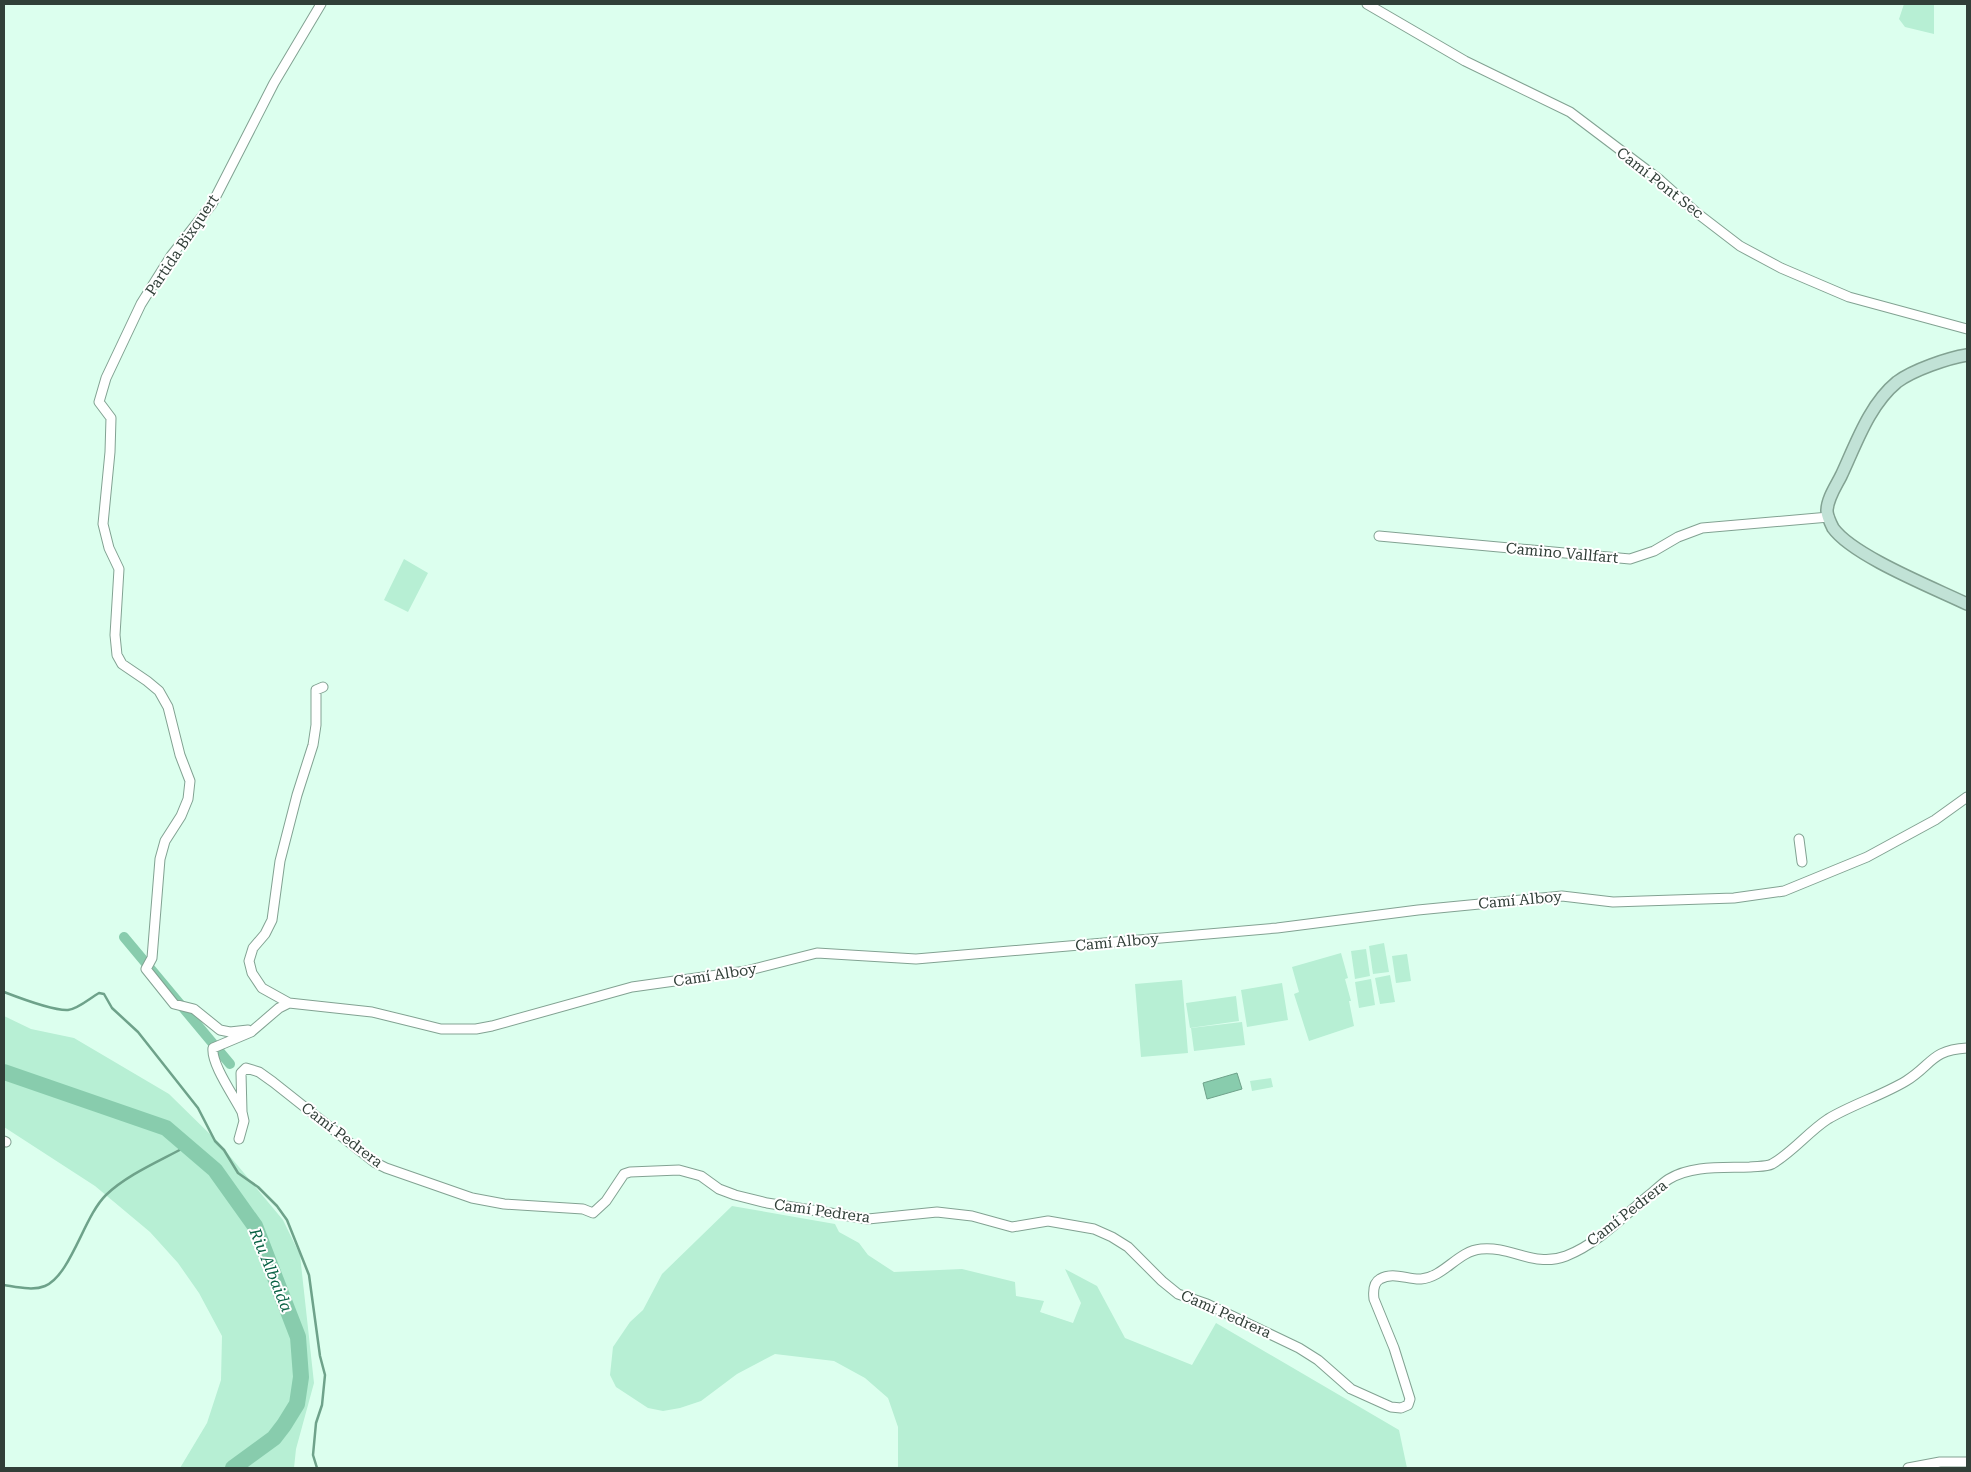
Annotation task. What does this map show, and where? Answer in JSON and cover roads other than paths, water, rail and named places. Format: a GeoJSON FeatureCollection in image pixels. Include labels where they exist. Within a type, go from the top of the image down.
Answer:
{"type":"FeatureCollection","features":[{"type":"Feature","properties":{"kind":"main road"},"geometry":{"type":"LineString","coordinates":[[1967,355],[1951,357],[1910,375],[1898,382],[1886,394],[1867,421],[1832,494],[1827,511],[1832,527],[1844,541],[1900,572],[1967,604]]}},
{"type":"Feature","properties":{"kind":"street","name":"Partida Bixquert"},"geometry":{"type":"LineString","coordinates":[[260,1026],[243,1031],[220,1030],[194,1009],[170,1002],[146,969],[152,958],[160,859],[165,841],[181,816],[188,799],[190,782],[175,737],[168,707],[159,691],[122,664],[117,655],[115,635],[119,569],[109,548],[103,524],[110,452],[111,418],[99,402],[106,378],[141,304],[170,256],[212,204],[274,83],[321,4]]}},
{"type":"Feature","properties":{"kind":"street","name":"Camí Pont Sec"},"geometry":{"type":"LineString","coordinates":[[1367,4],[1465,61],[1570,112],[1660,180],[1740,246],[1773,264],[1849,297],[1967,329]]}},
{"type":"Feature","properties":{"kind":"street","name":"Camino Vallfart"},"geometry":{"type":"LineString","coordinates":[[1380,536],[1630,558],[1654,551],[1678,537],[1702,528],[1829,517]]}},
{"type":"Feature","properties":{"kind":"street"},"geometry":{"type":"LineString","coordinates":[[289,1003],[262,988],[252,973],[250,961],[253,948],[265,934],[272,920],[280,861],[297,795],[313,744],[316,720],[316,690],[323,687]]}},
{"type":"Feature","properties":{"kind":"street","name":"Camí Alboy"},"geometry":{"type":"LineString","coordinates":[[289,1003],[372,1012],[427,1027],[476,1029],[632,987],[746,971],[817,953],[916,960],[1277,928],[1418,910],[1562,896],[1612,902],[1734,898],[1784,891],[1867,857],[1934,820],[1967,797]]}},
{"type":"Feature","properties":{"kind":"street"},"geometry":{"type":"LineString","coordinates":[[1799,839],[1802,862]]}},
{"type":"Feature","properties":{"kind":"street"},"geometry":{"type":"LineString","coordinates":[[239,1140],[244,1121],[242,1112],[216,1064],[212,1055],[213,1048],[245,1036],[289,1003]]}},
{"type":"Feature","properties":{"kind":"street","name":"Camí Pedrera"},"geometry":{"type":"LineString","coordinates":[[242,1112],[241,1073],[246,1068],[259,1072],[273,1082],[380,1165],[472,1198],[504,1204],[556,1206],[593,1212],[606,1201],[624,1174],[630,1172],[679,1170],[701,1176],[719,1188],[751,1199],[798,1209],[868,1219],[937,1212],[972,1216],[1012,1227],[1048,1221],[1094,1229],[1128,1247],[1178,1294],[1208,1304],[1299,1348],[1318,1360],[1350,1389],[1391,1407],[1401,1408],[1408,1405],[1410,1399],[1394,1348],[1374,1299],[1373,1291],[1375,1284],[1381,1278],[1394,1276],[1422,1279],[1432,1276],[1471,1251],[1481,1249],[1498,1249],[1528,1258],[1544,1260],[1561,1258],[1575,1252],[1620,1221],[1668,1180],[1684,1172],[1698,1169],[1769,1165],[1785,1155],[1827,1120],[1908,1080],[1942,1053],[1967,1048]]}},
{"type":"Feature","properties":{"kind":"street"},"geometry":{"type":"LineString","coordinates":[[1908,1468],[1940,1462],[1967,1462]]}},
{"type":"Feature","properties":{"kind":"waterway"},"geometry":{"type":"LineString","coordinates":[[124,937],[230,1064]]}},
{"type":"Feature","properties":{"kind":"waterway"},"geometry":{"type":"LineString","coordinates":[[4,992],[62,1010],[80,1006],[99,993],[104,994],[112,1008],[138,1032],[198,1108],[215,1141],[224,1150],[238,1173],[258,1187],[277,1206],[287,1220],[309,1275],[320,1356],[325,1375],[322,1405],[316,1423],[313,1455],[317,1468]]}},
{"type":"Feature","properties":{"kind":"waterway","name":"Riu Albaida"},"geometry":{"type":"LineString","coordinates":[[4,1072],[166,1128],[215,1170],[255,1226],[298,1337],[301,1377],[297,1404],[284,1425],[274,1438],[233,1468]]}},
{"type":"Feature","properties":{"kind":"waterway"},"geometry":{"type":"LineString","coordinates":[[4,1285],[35,1288],[45,1286],[54,1280],[70,1258],[98,1204],[106,1195],[134,1174],[187,1146]]}}]}
